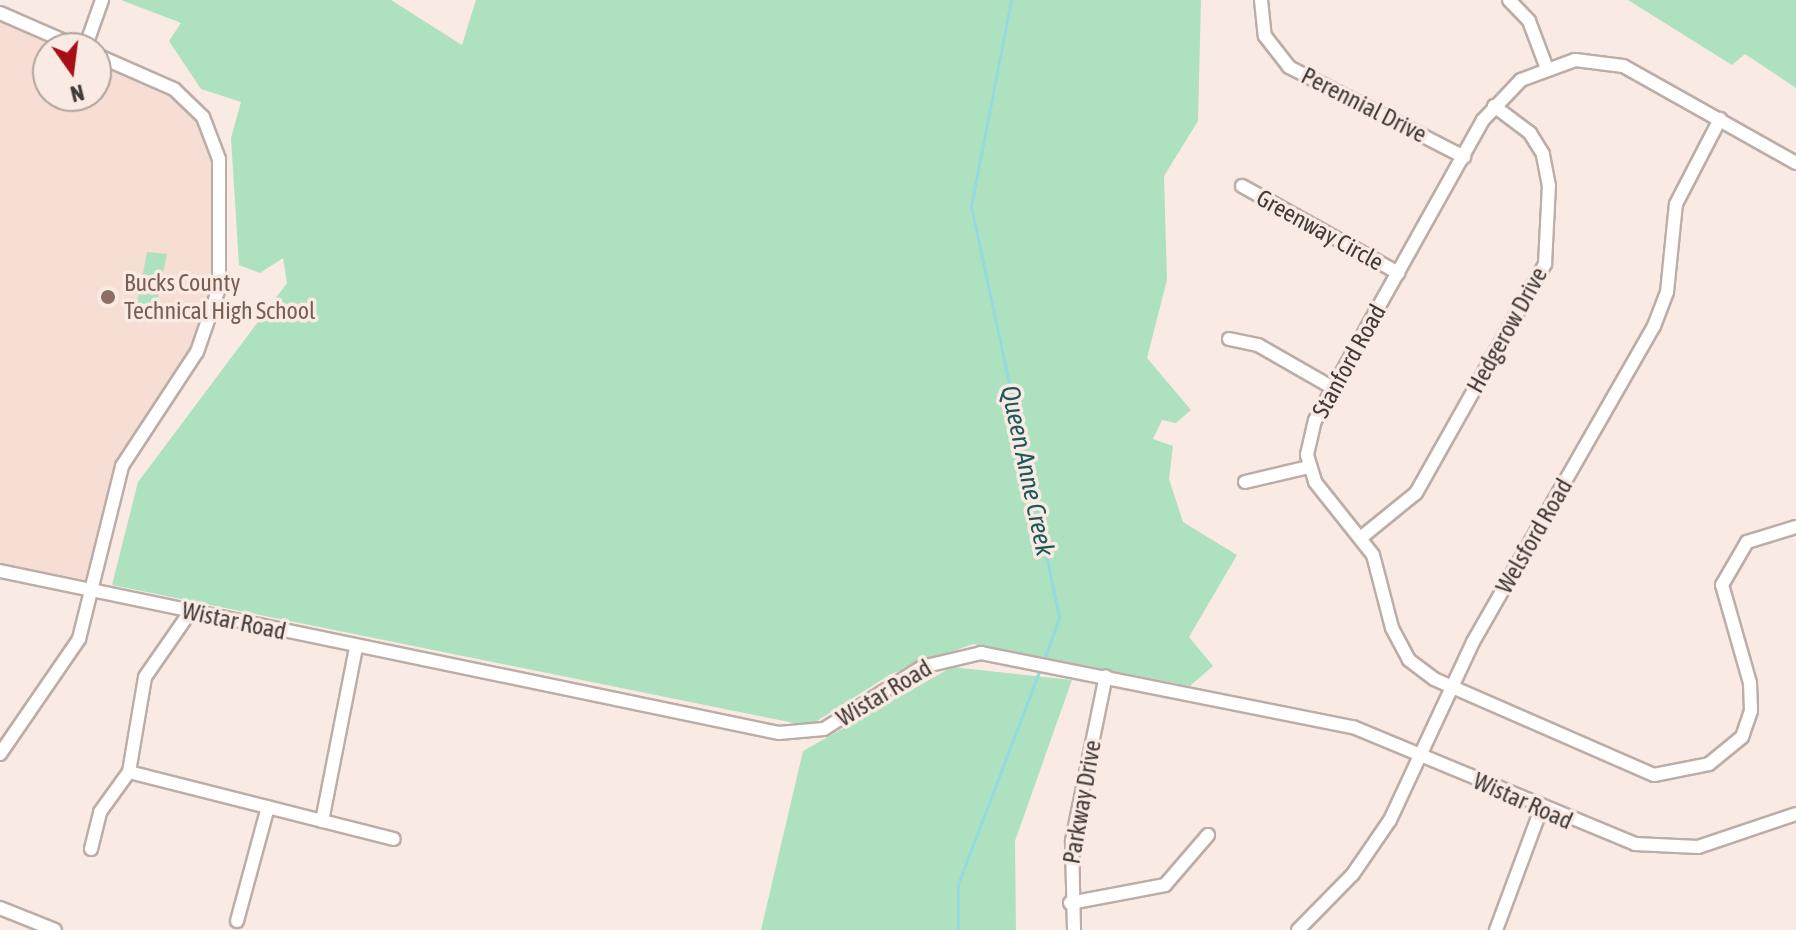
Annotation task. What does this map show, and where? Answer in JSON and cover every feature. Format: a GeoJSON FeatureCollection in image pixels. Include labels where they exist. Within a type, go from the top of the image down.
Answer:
{"type":"FeatureCollection","features":[{"type":"Feature","properties":{"kind":"street"},"geometry":{"type":"LineString","coordinates":[[89,32],[102,0]]}},
{"type":"Feature","properties":{"kind":"street","name":"Perennial Drive"},"geometry":{"type":"LineString","coordinates":[[1261,0],[1265,36],[1289,67],[1464,157]]}},
{"type":"Feature","properties":{"kind":"street"},"geometry":{"type":"LineString","coordinates":[[1509,0],[1529,21],[1546,66]]}},
{"type":"Feature","properties":{"kind":"street"},"geometry":{"type":"LineString","coordinates":[[0,13],[45,32]]}},
{"type":"Feature","properties":{"kind":"street","name":"Stanford Road"},"geometry":{"type":"LineString","coordinates":[[1309,467],[1309,438],[1333,388],[1494,106],[1546,66],[1590,60],[1623,66],[1796,163]]}},
{"type":"Feature","properties":{"kind":"street"},"geometry":{"type":"LineString","coordinates":[[0,754],[66,663],[95,592],[122,466],[197,352],[215,306],[222,244],[219,159],[203,117],[174,89],[112,62]]}},
{"type":"Feature","properties":{"kind":"street","name":"Hedgerow Drive"},"geometry":{"type":"LineString","coordinates":[[1363,536],[1416,493],[1545,264],[1545,162],[1530,133],[1494,106]]}},
{"type":"Feature","properties":{"kind":"street","name":"Welsford Road"},"geometry":{"type":"LineString","coordinates":[[1298,930],[1370,852],[1452,686],[1654,326],[1667,292],[1676,204],[1720,119]]}},
{"type":"Feature","properties":{"kind":"street","name":"Greenway Circle"},"geometry":{"type":"LineString","coordinates":[[1242,186],[1398,273]]}},
{"type":"Feature","properties":{"kind":"street"},"geometry":{"type":"LineString","coordinates":[[1229,339],[1258,345],[1333,388]]}},
{"type":"Feature","properties":{"kind":"street"},"geometry":{"type":"LineString","coordinates":[[1245,482],[1309,467],[1363,536],[1402,651],[1452,686],[1646,773],[1683,774],[1709,764],[1742,737],[1751,711],[1750,683],[1722,604],[1727,568],[1756,535],[1796,527]]}},
{"type":"Feature","properties":{"kind":"street","name":"Wistar Road"},"geometry":{"type":"LineString","coordinates":[[0,571],[356,647],[793,734],[839,722],[948,657],[981,653],[1325,719],[1621,841],[1661,847],[1716,842],[1796,814]]}},
{"type":"Feature","properties":{"kind":"street"},"geometry":{"type":"LineString","coordinates":[[91,849],[100,812],[129,772],[145,677],[190,612]]}},
{"type":"Feature","properties":{"kind":"street"},"geometry":{"type":"LineString","coordinates":[[322,821],[356,647]]}},
{"type":"Feature","properties":{"kind":"street","name":"Parkway Drive"},"geometry":{"type":"LineString","coordinates":[[1074,930],[1070,903],[1072,841],[1106,676]]}},
{"type":"Feature","properties":{"kind":"street"},"geometry":{"type":"LineString","coordinates":[[129,772],[394,839]]}},
{"type":"Feature","properties":{"kind":"street"},"geometry":{"type":"LineString","coordinates":[[237,921],[268,807]]}},
{"type":"Feature","properties":{"kind":"street"},"geometry":{"type":"LineString","coordinates":[[1496,930],[1541,809]]}},
{"type":"Feature","properties":{"kind":"street"},"geometry":{"type":"LineString","coordinates":[[1070,903],[1165,885],[1208,835]]}},
{"type":"Feature","properties":{"kind":"street"},"geometry":{"type":"LineString","coordinates":[[0,908],[55,930]]}},
{"type":"Feature","properties":{"kind":"shaded area","name":"Bucks County Technical High School"},"geometry":{"type":"Polygon","coordinates":[[[0,13],[43,32],[32,32],[32,112],[112,112],[112,62],[174,89],[214,138],[222,244],[209,324],[131,448],[95,592],[0,572],[0,13]]]}},
{"type":"Feature","properties":{"kind":"green space"},"geometry":{"type":"Polygon","coordinates":[[[121,0],[391,0],[462,45],[476,0],[1201,0],[1198,121],[1164,176],[1167,280],[1147,358],[1191,410],[1176,423],[1162,420],[1153,439],[1173,446],[1169,479],[1183,522],[1237,555],[1189,637],[1213,666],[1190,686],[973,644],[891,674],[809,726],[112,585],[138,482],[287,283],[283,258],[260,273],[239,265],[231,138],[241,102],[201,89],[169,41],[181,23],[121,0]]]}},
{"type":"Feature","properties":{"kind":"green space"},"geometry":{"type":"Polygon","coordinates":[[[1628,0],[1796,0],[1796,88],[1745,54],[1732,65],[1628,0]]]}},
{"type":"Feature","properties":{"kind":"green space"},"geometry":{"type":"Polygon","coordinates":[[[147,252],[167,254],[154,317],[136,310],[147,252]]]}},
{"type":"Feature","properties":{"kind":"green space"},"geometry":{"type":"Polygon","coordinates":[[[952,667],[1072,680],[1015,841],[1016,930],[761,930],[803,751],[952,667]]]}},
{"type":"Feature","properties":{"kind":"waterway","name":"Queen Anne Creek"},"geometry":{"type":"LineString","coordinates":[[1011,0],[971,206],[1059,618],[1043,662]]}},
{"type":"Feature","properties":{"kind":"waterway","name":"Queen Anne Creek"},"geometry":{"type":"LineString","coordinates":[[958,930],[958,884],[1040,669]]}},
{"type":"Feature","properties":{"kind":"place","name":"Bucks County Technical High School"},"geometry":{"type":"Point","coordinates":[108,297]}}]}
